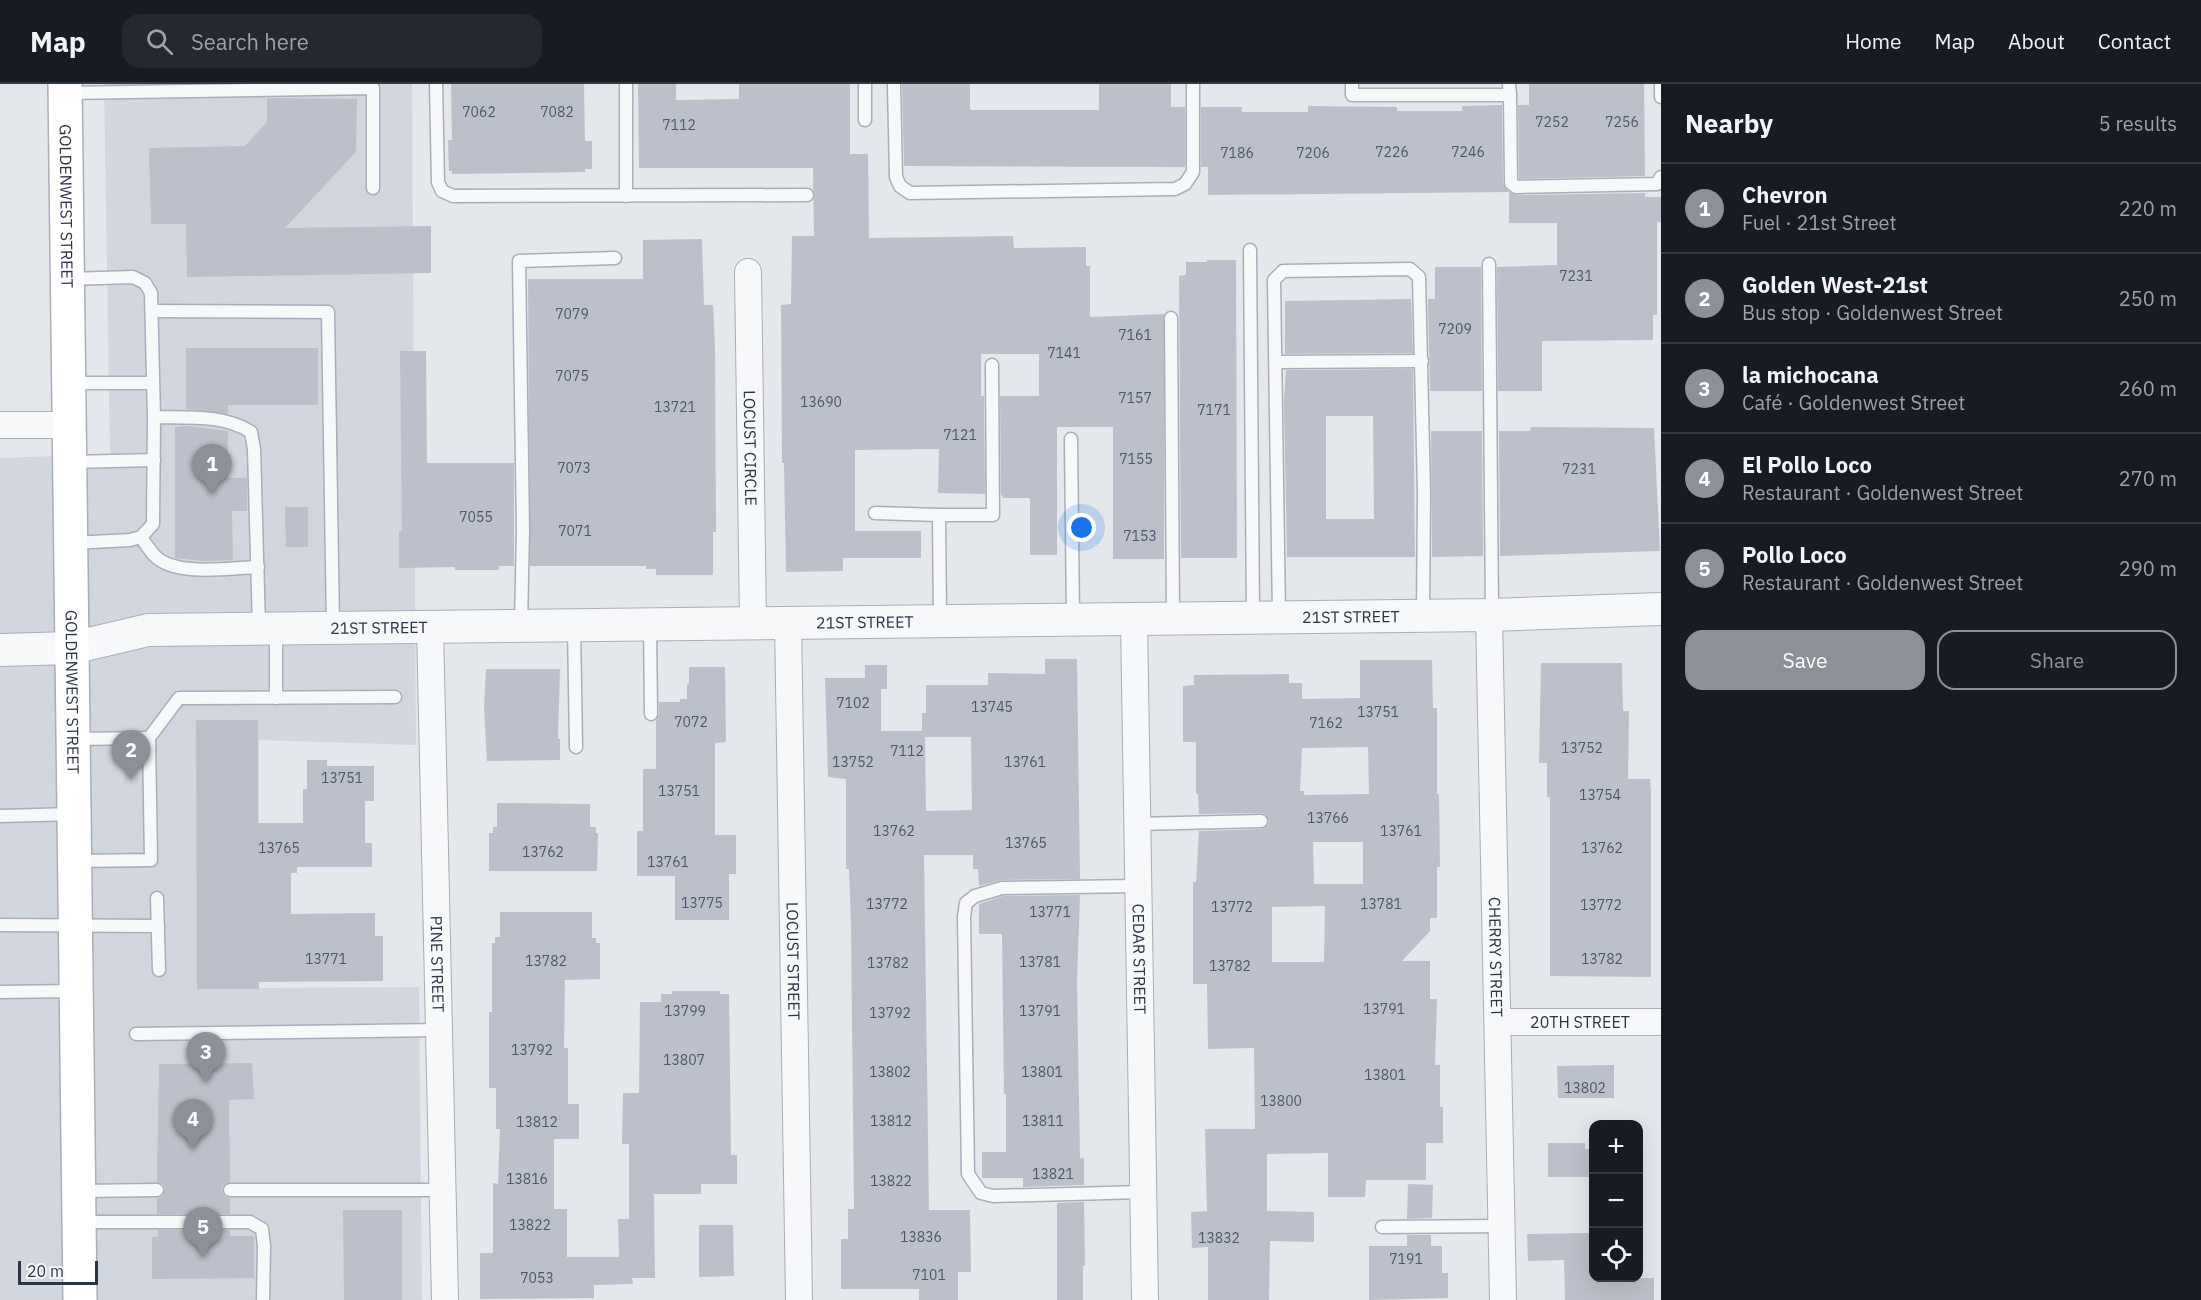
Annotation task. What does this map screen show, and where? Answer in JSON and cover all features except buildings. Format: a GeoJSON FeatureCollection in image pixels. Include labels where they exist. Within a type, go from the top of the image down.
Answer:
{"type":"FeatureCollection","features":[{"type":"Feature","properties":{"kind":"main road","name":"GOLDENWEST STREET"},"geometry":{"type":"LineString","coordinates":[[65,88],[80,1300]]}},
{"type":"Feature","properties":{"kind":"street","name":"LOCUST CIRCLE"},"geometry":{"type":"LineString","coordinates":[[748,273],[753,623]]}},
{"type":"Feature","properties":{"kind":"street"},"geometry":{"type":"LineString","coordinates":[[0,425],[69,425]]}},
{"type":"Feature","properties":{"kind":"street","name":"21ST STREET"},"geometry":{"type":"LineString","coordinates":[[0,650],[72,648],[148,630],[1490,615],[1661,609]]}},
{"type":"Feature","properties":{"kind":"street","name":"CHERRY STREET"},"geometry":{"type":"LineString","coordinates":[[1490,615],[1503,1300]]}},
{"type":"Feature","properties":{"kind":"street","name":"CEDAR STREET"},"geometry":{"type":"LineString","coordinates":[[1134,619],[1145,1300]]}},
{"type":"Feature","properties":{"kind":"street","name":"LOCUST STREET"},"geometry":{"type":"LineString","coordinates":[[788,622],[799,1300]]}},
{"type":"Feature","properties":{"kind":"street","name":"PINE STREET"},"geometry":{"type":"LineString","coordinates":[[430,626],[445,1300]]}},
{"type":"Feature","properties":{"kind":"street","name":"20TH STREET"},"geometry":{"type":"LineString","coordinates":[[1498,1022],[1661,1022]]}},
{"type":"Feature","properties":{"kind":"lane"},"geometry":{"type":"LineString","coordinates":[[435,84],[438,182],[442,191],[453,196],[807,195]]}},
{"type":"Feature","properties":{"kind":"lane"},"geometry":{"type":"LineString","coordinates":[[626,84],[626,196]]}},
{"type":"Feature","properties":{"kind":"lane"},"geometry":{"type":"LineString","coordinates":[[865,84],[865,120]]}},
{"type":"Feature","properties":{"kind":"lane"},"geometry":{"type":"LineString","coordinates":[[894,84],[896,177],[900,186],[910,193],[1174,189],[1185,184],[1193,172],[1193,84]]}},
{"type":"Feature","properties":{"kind":"lane"},"geometry":{"type":"LineString","coordinates":[[1352,84],[1352,95],[1509,90],[1511,183],[1516,187],[1657,184],[1661,177]]}},
{"type":"Feature","properties":{"kind":"lane"},"geometry":{"type":"LineString","coordinates":[[1661,84],[1661,97]]}},
{"type":"Feature","properties":{"kind":"lane"},"geometry":{"type":"LineString","coordinates":[[65,88],[373,88],[372,188]]}},
{"type":"Feature","properties":{"kind":"lane"},"geometry":{"type":"LineString","coordinates":[[1250,250],[1266,617]]}},
{"type":"Feature","properties":{"kind":"lane"},"geometry":{"type":"LineString","coordinates":[[521,626],[523,530],[519,261],[615,258]]}},
{"type":"Feature","properties":{"kind":"lane"},"geometry":{"type":"LineString","coordinates":[[1489,264],[1490,615]]}},
{"type":"Feature","properties":{"kind":"lane"},"geometry":{"type":"LineString","coordinates":[[1266,617],[1276,362],[1274,280],[1283,271],[1410,268],[1419,277],[1424,493],[1423,615]]}},
{"type":"Feature","properties":{"kind":"lane"},"geometry":{"type":"LineString","coordinates":[[67,279],[133,277],[146,283],[151,293],[154,417],[153,524],[141,537],[130,540],[71,543]]}},
{"type":"Feature","properties":{"kind":"lane"},"geometry":{"type":"LineString","coordinates":[[152,311],[328,312],[333,628]]}},
{"type":"Feature","properties":{"kind":"lane"},"geometry":{"type":"LineString","coordinates":[[1171,318],[1173,618]]}},
{"type":"Feature","properties":{"kind":"lane"},"geometry":{"type":"LineString","coordinates":[[1276,362],[1422,361]]}},
{"type":"Feature","properties":{"kind":"lane"},"geometry":{"type":"LineString","coordinates":[[875,513],[993,515],[992,365]]}},
{"type":"Feature","properties":{"kind":"lane"},"geometry":{"type":"LineString","coordinates":[[69,383],[152,383]]}},
{"type":"Feature","properties":{"kind":"lane"},"geometry":{"type":"LineString","coordinates":[[154,417],[214,419],[242,426],[251,432],[254,448],[258,567],[276,698]]}},
{"type":"Feature","properties":{"kind":"lane"},"geometry":{"type":"LineString","coordinates":[[1071,439],[1073,619]]}},
{"type":"Feature","properties":{"kind":"lane"},"geometry":{"type":"LineString","coordinates":[[70,462],[154,460]]}},
{"type":"Feature","properties":{"kind":"lane"},"geometry":{"type":"LineString","coordinates":[[939,515],[940,621]]}},
{"type":"Feature","properties":{"kind":"lane"},"geometry":{"type":"LineString","coordinates":[[141,537],[155,556],[166,564],[180,569],[258,567]]}},
{"type":"Feature","properties":{"kind":"lane"},"geometry":{"type":"LineString","coordinates":[[650,624],[651,714]]}},
{"type":"Feature","properties":{"kind":"lane"},"geometry":{"type":"LineString","coordinates":[[574,625],[576,747]]}},
{"type":"Feature","properties":{"kind":"lane"},"geometry":{"type":"LineString","coordinates":[[75,861],[151,860],[149,738],[179,698],[395,697]]}},
{"type":"Feature","properties":{"kind":"lane"},"geometry":{"type":"LineString","coordinates":[[73,739],[149,738]]}},
{"type":"Feature","properties":{"kind":"lane"},"geometry":{"type":"LineString","coordinates":[[0,816],[74,813]]}},
{"type":"Feature","properties":{"kind":"lane"},"geometry":{"type":"LineString","coordinates":[[1137,824],[1261,821]]}},
{"type":"Feature","properties":{"kind":"lane"},"geometry":{"type":"LineString","coordinates":[[1138,886],[1002,888],[975,896],[966,903],[968,1116],[969,1174],[981,1193],[993,1196],[1143,1192]]}},
{"type":"Feature","properties":{"kind":"lane"},"geometry":{"type":"LineString","coordinates":[[157,898],[159,970]]}},
{"type":"Feature","properties":{"kind":"lane"},"geometry":{"type":"LineString","coordinates":[[0,926],[158,926]]}},
{"type":"Feature","properties":{"kind":"lane"},"geometry":{"type":"LineString","coordinates":[[0,992],[76,991]]}},
{"type":"Feature","properties":{"kind":"lane"},"geometry":{"type":"LineString","coordinates":[[136,1034],[440,1030]]}},
{"type":"Feature","properties":{"kind":"lane"},"geometry":{"type":"LineString","coordinates":[[79,1207],[157,1190]]}},
{"type":"Feature","properties":{"kind":"lane"},"geometry":{"type":"LineString","coordinates":[[230,1190],[444,1190]]}},
{"type":"Feature","properties":{"kind":"lane"},"geometry":{"type":"LineString","coordinates":[[79,1207],[250,1222],[262,1229],[263,1300]]}},
{"type":"Feature","properties":{"kind":"lane"},"geometry":{"type":"LineString","coordinates":[[1382,1227],[1502,1226]]}},
{"type":"Feature","properties":{"kind":"shaded area"},"geometry":{"type":"Polygon","coordinates":[[[104,84],[412,84],[416,745],[259,740],[259,988],[419,987],[422,1300],[0,1300],[0,458],[110,454],[104,84]]]}},
{"type":"Feature","properties":{"kind":"place","name":"Chevron"},"geometry":{"type":"Point","coordinates":[212,494]}},
{"type":"Feature","properties":{"kind":"place","name":"Golden West-21st"},"geometry":{"type":"Point","coordinates":[131,780]}},
{"type":"Feature","properties":{"kind":"place","name":"la michocana"},"geometry":{"type":"Point","coordinates":[206,1082]}},
{"type":"Feature","properties":{"kind":"place","name":"El Pollo Loco"},"geometry":{"type":"Point","coordinates":[193,1149]}},
{"type":"Feature","properties":{"kind":"place","name":"Pollo Loco"},"geometry":{"type":"Point","coordinates":[203,1257]}}]}
